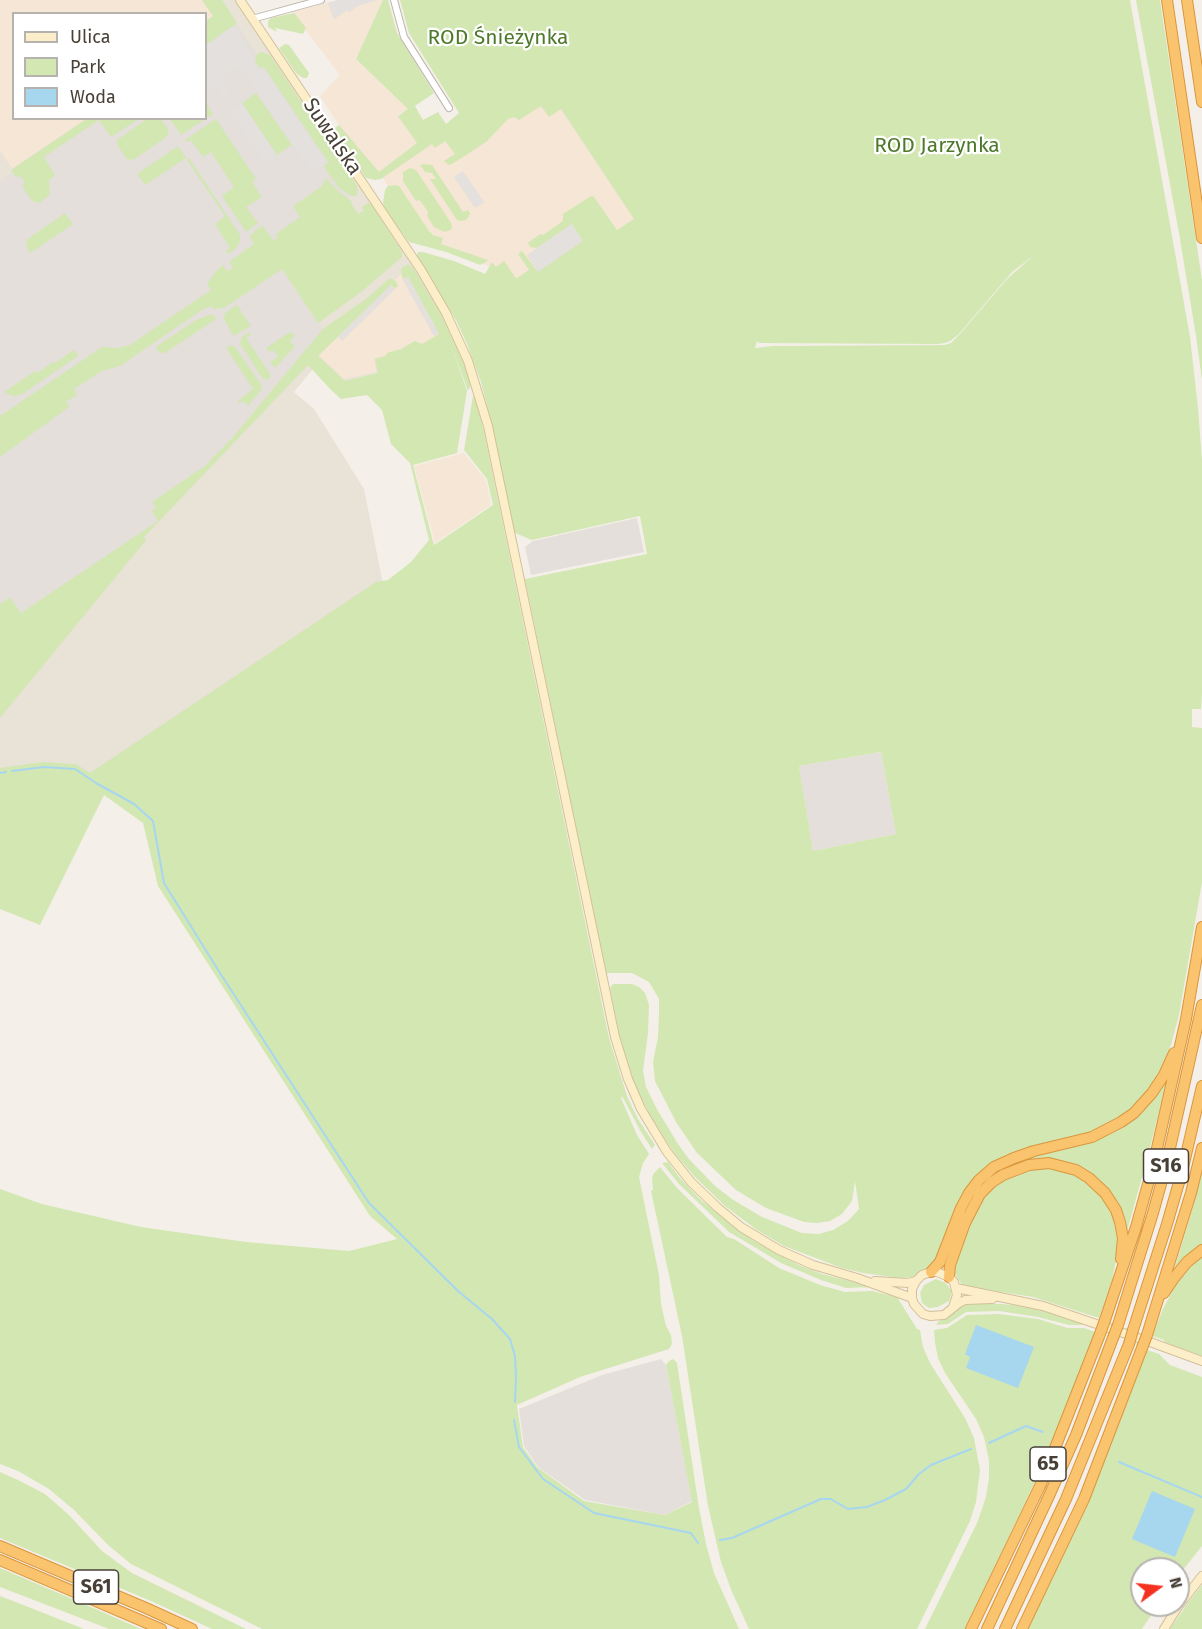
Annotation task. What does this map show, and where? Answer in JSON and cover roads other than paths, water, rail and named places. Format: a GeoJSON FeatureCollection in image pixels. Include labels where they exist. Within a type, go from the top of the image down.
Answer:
{"type":"FeatureCollection","features":[{"type":"Feature","properties":{"kind":"highway"},"geometry":{"type":"LineString","coordinates":[[1167,0],[1202,238]]}},
{"type":"Feature","properties":{"kind":"highway"},"geometry":{"type":"LineString","coordinates":[[1187,0],[1202,102]]}},
{"type":"Feature","properties":{"kind":"highway","name":"65"},"geometry":{"type":"LineString","coordinates":[[973,1629],[1040,1486],[1100,1334],[1136,1227],[1154,1166],[1186,1019],[1202,927]]}},
{"type":"Feature","properties":{"kind":"highway","name":"S16"},"geometry":{"type":"LineString","coordinates":[[987,1629],[1076,1435],[1118,1325],[1154,1213],[1202,1005]]}},
{"type":"Feature","properties":{"kind":"highway"},"geometry":{"type":"LineString","coordinates":[[931,1272],[940,1262],[961,1208],[979,1180],[994,1167],[1014,1158],[1092,1137],[1134,1113],[1152,1094],[1164,1075],[1186,1019]]}},
{"type":"Feature","properties":{"kind":"highway","name":"S16"},"geometry":{"type":"LineString","coordinates":[[1005,1629],[1066,1498],[1129,1344],[1182,1172],[1202,1086]]}},
{"type":"Feature","properties":{"kind":"highway","name":"S16"},"geometry":{"type":"LineString","coordinates":[[1021,1629],[1084,1498],[1147,1335],[1191,1193],[1202,1148]]}},
{"type":"Feature","properties":{"kind":"highway"},"geometry":{"type":"LineString","coordinates":[[949,1277],[950,1265],[965,1223],[980,1194],[992,1182],[1013,1170],[1029,1165],[1049,1163],[1076,1170],[1089,1178],[1105,1193],[1116,1210],[1123,1238],[1123,1252],[1117,1284]]}},
{"type":"Feature","properties":{"kind":"highway"},"geometry":{"type":"LineString","coordinates":[[1153,1315],[1174,1278],[1187,1262],[1202,1250]]}},
{"type":"Feature","properties":{"kind":"highway","name":"S61"},"geometry":{"type":"LineString","coordinates":[[0,1546],[192,1629]]}},
{"type":"Feature","properties":{"kind":"highway","name":"S61"},"geometry":{"type":"LineString","coordinates":[[0,1560],[161,1629]]}},
{"type":"Feature","properties":{"kind":"main road","name":"Suwalska"},"geometry":{"type":"LineString","coordinates":[[240,0],[411,255],[453,327],[468,360],[482,402],[615,1037],[628,1079],[641,1109],[667,1152],[691,1182],[741,1227],[779,1250],[813,1265],[857,1278]]}},
{"type":"Feature","properties":{"kind":"main road"},"geometry":{"type":"LineString","coordinates":[[953,1307],[956,1301],[956,1288],[954,1282],[944,1273],[931,1272],[922,1275],[916,1281],[912,1289],[912,1298],[918,1310],[930,1316],[944,1315],[965,1300],[1007,1298]]}},
{"type":"Feature","properties":{"kind":"main road"},"geometry":{"type":"LineString","coordinates":[[857,1278],[891,1283],[916,1281]]}},
{"type":"Feature","properties":{"kind":"main road"},"geometry":{"type":"LineString","coordinates":[[857,1278],[912,1298]]}},
{"type":"Feature","properties":{"kind":"main road"},"geometry":{"type":"LineString","coordinates":[[956,1288],[1043,1306],[1202,1361]]}},
{"type":"Feature","properties":{"kind":"main road"},"geometry":{"type":"LineString","coordinates":[[1164,1629],[1202,1576]]}},
{"type":"Feature","properties":{"kind":"street"},"geometry":{"type":"LineString","coordinates":[[252,19],[321,0]]}},
{"type":"Feature","properties":{"kind":"street"},"geometry":{"type":"LineString","coordinates":[[394,0],[404,37],[449,108]]}},
{"type":"Feature","properties":{"kind":"water"},"geometry":{"type":"Polygon","coordinates":[[[976,1325],[1034,1347],[1018,1388],[966,1368],[970,1357],[965,1354],[976,1325]]]}},
{"type":"Feature","properties":{"kind":"water"},"geometry":{"type":"Polygon","coordinates":[[[1152,1491],[1195,1509],[1175,1557],[1132,1539],[1152,1491]]]}},
{"type":"Feature","properties":{"kind":"waterway"},"geometry":{"type":"LineString","coordinates":[[12,771],[44,767],[75,769],[134,804],[153,821],[164,883],[369,1203],[458,1291],[492,1319],[510,1339],[515,1356],[515,1402]]}},
{"type":"Feature","properties":{"kind":"waterway"},"geometry":{"type":"LineString","coordinates":[[0,773],[6,772]]}},
{"type":"Feature","properties":{"kind":"waterway"},"geometry":{"type":"LineString","coordinates":[[514,1420],[519,1447],[543,1479],[594,1513],[691,1533],[698,1543]]}},
{"type":"Feature","properties":{"kind":"waterway"},"geometry":{"type":"LineString","coordinates":[[989,1443],[1026,1426],[1043,1432]]}},
{"type":"Feature","properties":{"kind":"waterway"},"geometry":{"type":"LineString","coordinates":[[720,1540],[732,1538],[821,1499],[831,1499],[848,1509],[867,1507],[906,1489],[919,1474],[931,1465],[971,1449]]}},
{"type":"Feature","properties":{"kind":"waterway"},"geometry":{"type":"LineString","coordinates":[[1119,1462],[1202,1497]]}},
{"type":"Feature","properties":{"kind":"park label","name":"ROD Śnieżynka"},"geometry":{"type":"Point","coordinates":[498,38]}},
{"type":"Feature","properties":{"kind":"park label","name":"ROD Jarzynka"},"geometry":{"type":"Point","coordinates":[937,146]}}]}
